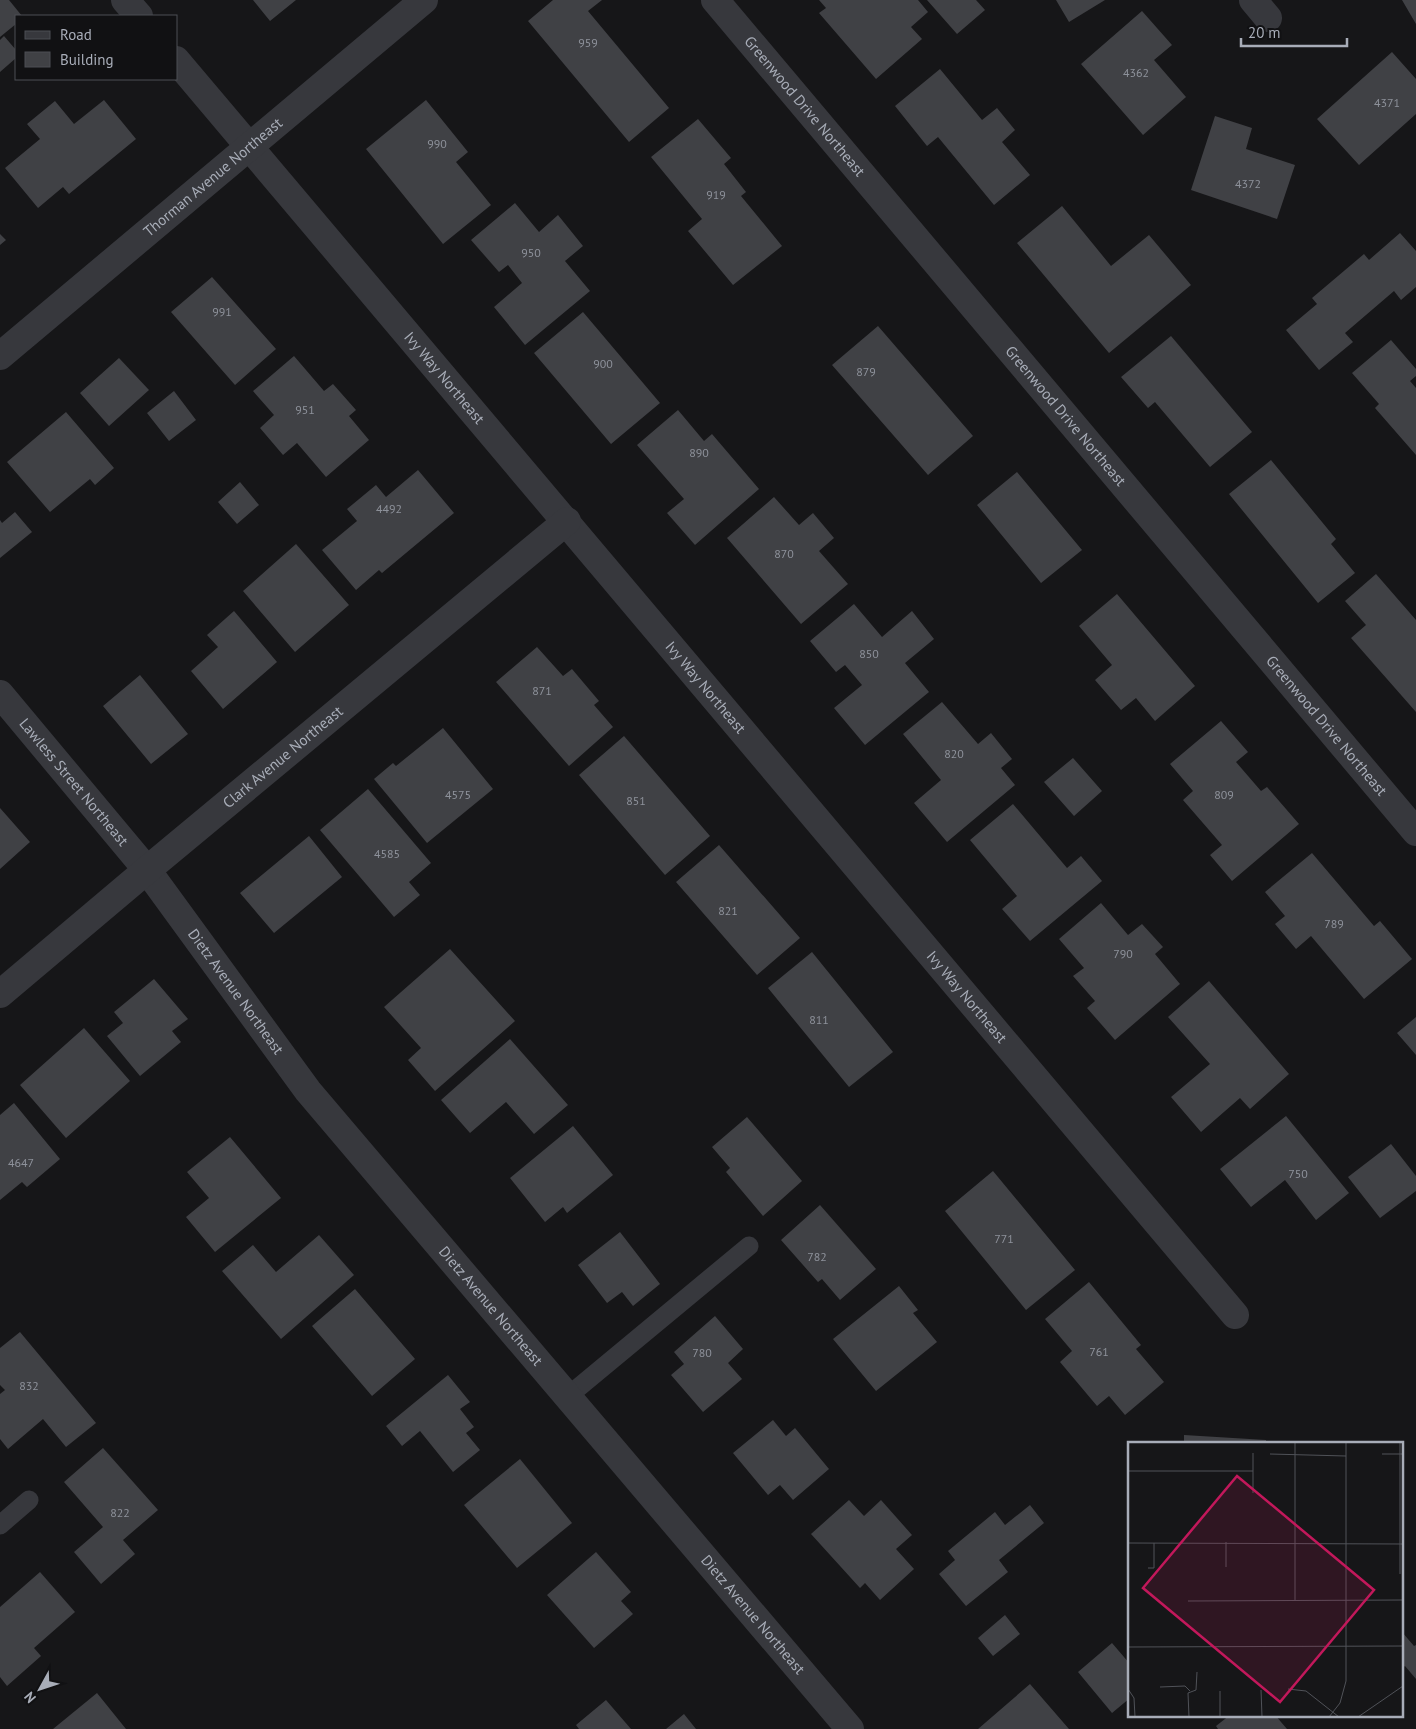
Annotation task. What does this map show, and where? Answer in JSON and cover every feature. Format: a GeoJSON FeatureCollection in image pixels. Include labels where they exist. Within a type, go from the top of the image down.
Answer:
{"type":"FeatureCollection","features":[{"type":"Feature","properties":{"kind":"street"},"geometry":{"type":"LineString","coordinates":[[126,0],[138,15]]}},
{"type":"Feature","properties":{"kind":"street","name":"Thorman Avenue Northeast"},"geometry":{"type":"LineString","coordinates":[[0,356],[424,0]]}},
{"type":"Feature","properties":{"kind":"street","name":"Greenwood Drive Northeast"},"geometry":{"type":"LineString","coordinates":[[715,0],[1416,832]]}},
{"type":"Feature","properties":{"kind":"street","name":"Ivy Way Northeast"},"geometry":{"type":"LineString","coordinates":[[178,62],[1235,1315]]}},
{"type":"Feature","properties":{"kind":"street","name":"Clark Avenue Northeast"},"geometry":{"type":"LineString","coordinates":[[0,994],[567,522]]}},
{"type":"Feature","properties":{"kind":"street","name":"Lawless Street Northeast"},"geometry":{"type":"LineString","coordinates":[[0,694],[147,870]]}},
{"type":"Feature","properties":{"kind":"street","name":"Dietz Avenue Northeast"},"geometry":{"type":"LineString","coordinates":[[147,870],[308,1091],[850,1729]]}},
{"type":"Feature","properties":{"kind":"lane"},"geometry":{"type":"LineString","coordinates":[[567,1396],[749,1246]]}},
{"type":"Feature","properties":{"kind":"lane"},"geometry":{"type":"LineString","coordinates":[[0,1525],[29,1500]]}},
{"type":"Feature","properties":{"kind":"building"},"geometry":{"type":"Polygon","coordinates":[[[0,0],[9,0],[21,15],[15,15],[15,25],[0,37],[0,0]]]}},
{"type":"Feature","properties":{"kind":"building"},"geometry":{"type":"Polygon","coordinates":[[[253,0],[296,0],[270,21],[253,0]]]}},
{"type":"Feature","properties":{"kind":"building"},"geometry":{"type":"Polygon","coordinates":[[[553,0],[602,0],[588,11],[669,108],[629,142],[528,21],[553,0]]]}},
{"type":"Feature","properties":{"kind":"building"},"geometry":{"type":"Polygon","coordinates":[[[819,0],[918,0],[928,12],[911,27],[922,39],[876,79],[819,13],[826,8],[819,0]]]}},
{"type":"Feature","properties":{"kind":"building"},"geometry":{"type":"Polygon","coordinates":[[[927,0],[976,0],[985,10],[957,34],[927,0]]]}},
{"type":"Feature","properties":{"kind":"building"},"geometry":{"type":"Polygon","coordinates":[[[1056,0],[1105,0],[1069,22],[1056,0]]]}},
{"type":"Feature","properties":{"kind":"building"},"geometry":{"type":"Polygon","coordinates":[[[1402,0],[1416,0],[1416,24],[1402,0]]]}},
{"type":"Feature","properties":{"kind":"building"},"geometry":{"type":"Polygon","coordinates":[[[1142,11],[1172,45],[1154,60],[1186,97],[1143,135],[1081,64],[1142,11]]]}},
{"type":"Feature","properties":{"kind":"building"},"geometry":{"type":"Polygon","coordinates":[[[4,36],[15,49],[15,59],[0,72],[0,40],[4,36]]]}},
{"type":"Feature","properties":{"kind":"building"},"geometry":{"type":"Polygon","coordinates":[[[1392,52],[1416,79],[1416,114],[1359,165],[1317,119],[1392,52]]]}},
{"type":"Feature","properties":{"kind":"building"},"geometry":{"type":"Polygon","coordinates":[[[940,69],[982,120],[997,108],[1015,130],[1002,142],[1030,175],[994,205],[938,137],[927,146],[895,106],[940,69]]]}},
{"type":"Feature","properties":{"kind":"building"},"geometry":{"type":"Polygon","coordinates":[[[104,100],[136,139],[69,194],[63,187],[38,208],[5,168],[40,139],[27,124],[55,101],[74,124],[104,100]]]}},
{"type":"Feature","properties":{"kind":"building"},"geometry":{"type":"Polygon","coordinates":[[[426,100],[468,152],[456,162],[491,205],[443,244],[366,149],[426,100]]]}},
{"type":"Feature","properties":{"kind":"building"},"geometry":{"type":"Polygon","coordinates":[[[1215,116],[1252,128],[1246,149],[1295,165],[1277,219],[1191,190],[1215,116]]]}},
{"type":"Feature","properties":{"kind":"building"},"geometry":{"type":"Polygon","coordinates":[[[698,119],[731,158],[724,164],[746,192],[741,196],[782,246],[733,285],[688,231],[702,219],[651,157],[698,119]]]}},
{"type":"Feature","properties":{"kind":"building"},"geometry":{"type":"Polygon","coordinates":[[[515,203],[539,232],[558,215],[583,246],[565,261],[590,291],[525,345],[494,307],[522,283],[508,265],[499,272],[471,240],[515,203]]]}},
{"type":"Feature","properties":{"kind":"building"},"geometry":{"type":"Polygon","coordinates":[[[1062,206],[1111,266],[1149,235],[1191,285],[1109,353],[1017,243],[1062,206]]]}},
{"type":"Feature","properties":{"kind":"building"},"geometry":{"type":"Polygon","coordinates":[[[1400,233],[1416,251],[1416,287],[1401,300],[1394,291],[1345,333],[1353,342],[1319,370],[1286,330],[1317,304],[1312,298],[1364,254],[1369,260],[1400,233]]]}},
{"type":"Feature","properties":{"kind":"building"},"geometry":{"type":"Polygon","coordinates":[[[0,234],[6,240],[0,245],[0,234]]]}},
{"type":"Feature","properties":{"kind":"building"},"geometry":{"type":"Polygon","coordinates":[[[212,277],[276,349],[235,385],[171,312],[212,277]]]}},
{"type":"Feature","properties":{"kind":"building"},"geometry":{"type":"Polygon","coordinates":[[[583,312],[660,403],[611,444],[534,353],[583,312]]]}},
{"type":"Feature","properties":{"kind":"building"},"geometry":{"type":"Polygon","coordinates":[[[878,326],[973,436],[928,475],[832,365],[878,326]]]}},
{"type":"Feature","properties":{"kind":"building"},"geometry":{"type":"Polygon","coordinates":[[[1171,336],[1252,432],[1210,467],[1155,402],[1148,408],[1121,377],[1171,336]]]}},
{"type":"Feature","properties":{"kind":"building"},"geometry":{"type":"Polygon","coordinates":[[[1391,340],[1416,369],[1416,376],[1410,381],[1416,388],[1416,455],[1375,408],[1379,404],[1352,373],[1391,340]]]}},
{"type":"Feature","properties":{"kind":"building"},"geometry":{"type":"Polygon","coordinates":[[[294,356],[324,391],[333,384],[356,410],[349,416],[369,440],[326,477],[297,443],[283,455],[260,428],[274,415],[253,391],[294,356]]]}},
{"type":"Feature","properties":{"kind":"building"},"geometry":{"type":"Polygon","coordinates":[[[119,358],[149,390],[109,426],[80,393],[119,358]]]}},
{"type":"Feature","properties":{"kind":"building"},"geometry":{"type":"Polygon","coordinates":[[[174,391],[196,420],[169,441],[147,413],[174,391]]]}},
{"type":"Feature","properties":{"kind":"building"},"geometry":{"type":"Polygon","coordinates":[[[678,410],[704,441],[712,434],[759,489],[695,545],[667,513],[684,499],[637,445],[678,410]]]}},
{"type":"Feature","properties":{"kind":"building"},"geometry":{"type":"Polygon","coordinates":[[[66,412],[114,468],[95,485],[90,479],[50,512],[7,462],[66,412]]]}},
{"type":"Feature","properties":{"kind":"building"},"geometry":{"type":"Polygon","coordinates":[[[1271,460],[1336,539],[1331,544],[1355,573],[1318,603],[1229,494],[1271,460]]]}},
{"type":"Feature","properties":{"kind":"building"},"geometry":{"type":"Polygon","coordinates":[[[418,470],[454,513],[382,573],[379,570],[356,590],[322,550],[357,521],[347,509],[376,485],[386,497],[418,470]]]}},
{"type":"Feature","properties":{"kind":"building"},"geometry":{"type":"Polygon","coordinates":[[[1017,472],[1082,550],[1041,583],[977,505],[1017,472]]]}},
{"type":"Feature","properties":{"kind":"building"},"geometry":{"type":"Polygon","coordinates":[[[240,482],[259,505],[237,524],[218,502],[240,482]]]}},
{"type":"Feature","properties":{"kind":"building"},"geometry":{"type":"Polygon","coordinates":[[[774,497],[799,525],[813,513],[834,538],[819,551],[848,584],[801,624],[727,538],[774,497]]]}},
{"type":"Feature","properties":{"kind":"building"},"geometry":{"type":"Polygon","coordinates":[[[15,512],[32,532],[0,558],[0,520],[2,523],[15,512]]]}},
{"type":"Feature","properties":{"kind":"building"},"geometry":{"type":"Polygon","coordinates":[[[296,544],[349,605],[295,652],[243,591],[296,544]]]}},
{"type":"Feature","properties":{"kind":"building"},"geometry":{"type":"Polygon","coordinates":[[[1376,574],[1416,620],[1416,712],[1351,638],[1366,625],[1345,601],[1376,574]]]}},
{"type":"Feature","properties":{"kind":"building"},"geometry":{"type":"Polygon","coordinates":[[[1117,594],[1195,686],[1155,721],[1136,698],[1121,710],[1095,680],[1112,665],[1079,626],[1117,594]]]}},
{"type":"Feature","properties":{"kind":"building"},"geometry":{"type":"Polygon","coordinates":[[[854,604],[882,637],[912,611],[934,639],[905,663],[929,692],[865,745],[834,708],[862,685],[845,665],[836,672],[810,641],[854,604]]]}},
{"type":"Feature","properties":{"kind":"building"},"geometry":{"type":"Polygon","coordinates":[[[234,611],[277,662],[223,709],[191,671],[218,647],[207,635],[234,611]]]}},
{"type":"Feature","properties":{"kind":"building"},"geometry":{"type":"Polygon","coordinates":[[[537,647],[563,676],[572,669],[599,701],[594,705],[613,727],[569,766],[496,682],[537,647]]]}},
{"type":"Feature","properties":{"kind":"building"},"geometry":{"type":"Polygon","coordinates":[[[140,675],[188,734],[151,764],[103,706],[140,675]]]}},
{"type":"Feature","properties":{"kind":"building"},"geometry":{"type":"Polygon","coordinates":[[[942,702],[978,744],[991,733],[1012,759],[1001,768],[1015,785],[947,842],[914,803],[941,780],[903,734],[942,702]]]}},
{"type":"Feature","properties":{"kind":"building"},"geometry":{"type":"Polygon","coordinates":[[[1221,721],[1248,752],[1236,762],[1261,791],[1267,787],[1299,824],[1232,881],[1210,855],[1222,845],[1183,800],[1193,791],[1170,764],[1221,721]]]}},
{"type":"Feature","properties":{"kind":"building"},"geometry":{"type":"Polygon","coordinates":[[[443,728],[493,789],[427,843],[374,779],[393,763],[396,766],[443,728]]]}},
{"type":"Feature","properties":{"kind":"building"},"geometry":{"type":"Polygon","coordinates":[[[624,736],[710,836],[665,875],[579,775],[624,736]]]}},
{"type":"Feature","properties":{"kind":"building"},"geometry":{"type":"Polygon","coordinates":[[[1073,758],[1102,791],[1074,816],[1044,782],[1073,758]]]}},
{"type":"Feature","properties":{"kind":"building"},"geometry":{"type":"Polygon","coordinates":[[[368,789],[431,863],[409,882],[420,895],[394,917],[320,830],[368,789]]]}},
{"type":"Feature","properties":{"kind":"building"},"geometry":{"type":"Polygon","coordinates":[[[1013,804],[1067,868],[1081,856],[1102,881],[1030,941],[1002,909],[1017,896],[970,840],[1013,804]]]}},
{"type":"Feature","properties":{"kind":"building"},"geometry":{"type":"Polygon","coordinates":[[[0,808],[30,842],[0,869],[0,808]]]}},
{"type":"Feature","properties":{"kind":"building"},"geometry":{"type":"Polygon","coordinates":[[[309,836],[342,877],[274,933],[240,893],[309,836]]]}},
{"type":"Feature","properties":{"kind":"building"},"geometry":{"type":"Polygon","coordinates":[[[719,845],[800,938],[757,975],[676,882],[719,845]]]}},
{"type":"Feature","properties":{"kind":"building"},"geometry":{"type":"Polygon","coordinates":[[[1312,853],[1374,926],[1380,921],[1412,959],[1364,999],[1311,936],[1296,949],[1275,924],[1285,916],[1265,892],[1312,853]]]}},
{"type":"Feature","properties":{"kind":"building"},"geometry":{"type":"Polygon","coordinates":[[[1101,903],[1128,935],[1142,924],[1163,947],[1155,954],[1180,984],[1115,1040],[1087,1008],[1095,1001],[1073,976],[1084,968],[1059,939],[1101,903]]]}},
{"type":"Feature","properties":{"kind":"building"},"geometry":{"type":"Polygon","coordinates":[[[450,949],[515,1021],[435,1091],[408,1060],[421,1048],[384,1007],[450,949]]]}},
{"type":"Feature","properties":{"kind":"building"},"geometry":{"type":"Polygon","coordinates":[[[812,952],[893,1052],[849,1087],[768,988],[812,952]]]}},
{"type":"Feature","properties":{"kind":"building"},"geometry":{"type":"Polygon","coordinates":[[[154,979],[188,1019],[172,1031],[181,1042],[140,1076],[107,1036],[123,1023],[114,1012],[154,979]]]}},
{"type":"Feature","properties":{"kind":"building"},"geometry":{"type":"Polygon","coordinates":[[[1209,981],[1289,1074],[1250,1109],[1240,1098],[1201,1132],[1171,1097],[1210,1064],[1168,1017],[1209,981]]]}},
{"type":"Feature","properties":{"kind":"building"},"geometry":{"type":"Polygon","coordinates":[[[1416,1017],[1416,1055],[1397,1033],[1416,1017]]]}},
{"type":"Feature","properties":{"kind":"building"},"geometry":{"type":"Polygon","coordinates":[[[84,1028],[130,1081],[66,1138],[20,1085],[84,1028]]]}},
{"type":"Feature","properties":{"kind":"building"},"geometry":{"type":"Polygon","coordinates":[[[510,1039],[568,1105],[534,1134],[506,1102],[470,1133],[441,1100],[510,1039]]]}},
{"type":"Feature","properties":{"kind":"building"},"geometry":{"type":"Polygon","coordinates":[[[14,1103],[60,1159],[27,1187],[22,1182],[0,1200],[0,1115],[14,1103]]]}},
{"type":"Feature","properties":{"kind":"building"},"geometry":{"type":"Polygon","coordinates":[[[1286,1116],[1349,1193],[1316,1220],[1285,1180],[1251,1207],[1220,1169],[1286,1116]]]}},
{"type":"Feature","properties":{"kind":"building"},"geometry":{"type":"Polygon","coordinates":[[[747,1117],[802,1181],[763,1216],[726,1172],[730,1168],[712,1147],[747,1117]]]}},
{"type":"Feature","properties":{"kind":"building"},"geometry":{"type":"Polygon","coordinates":[[[573,1126],[613,1175],[567,1213],[563,1207],[545,1222],[510,1178],[573,1126]]]}},
{"type":"Feature","properties":{"kind":"building"},"geometry":{"type":"Polygon","coordinates":[[[230,1137],[281,1198],[215,1252],[186,1217],[209,1198],[187,1172],[230,1137]]]}},
{"type":"Feature","properties":{"kind":"building"},"geometry":{"type":"Polygon","coordinates":[[[1391,1144],[1416,1176],[1416,1191],[1380,1218],[1348,1177],[1391,1144]]]}},
{"type":"Feature","properties":{"kind":"building"},"geometry":{"type":"Polygon","coordinates":[[[993,1171],[1075,1270],[1026,1310],[945,1211],[993,1171]]]}},
{"type":"Feature","properties":{"kind":"building"},"geometry":{"type":"Polygon","coordinates":[[[820,1205],[876,1269],[840,1300],[822,1279],[818,1282],[781,1240],[820,1205]]]}},
{"type":"Feature","properties":{"kind":"building"},"geometry":{"type":"Polygon","coordinates":[[[620,1232],[660,1284],[633,1306],[622,1292],[607,1303],[578,1265],[620,1232]]]}},
{"type":"Feature","properties":{"kind":"building"},"geometry":{"type":"Polygon","coordinates":[[[319,1235],[354,1275],[281,1339],[222,1271],[253,1245],[276,1272],[319,1235]]]}},
{"type":"Feature","properties":{"kind":"building"},"geometry":{"type":"Polygon","coordinates":[[[1089,1282],[1141,1345],[1136,1349],[1164,1382],[1125,1415],[1109,1396],[1097,1406],[1060,1362],[1072,1351],[1045,1319],[1089,1282]]]}},
{"type":"Feature","properties":{"kind":"building"},"geometry":{"type":"Polygon","coordinates":[[[899,1286],[918,1310],[913,1313],[937,1342],[876,1391],[833,1339],[899,1286]]]}},
{"type":"Feature","properties":{"kind":"building"},"geometry":{"type":"Polygon","coordinates":[[[355,1289],[415,1359],[372,1396],[312,1326],[355,1289]]]}},
{"type":"Feature","properties":{"kind":"building"},"geometry":{"type":"Polygon","coordinates":[[[715,1316],[743,1349],[728,1363],[742,1379],[703,1412],[671,1375],[684,1364],[674,1352],[715,1316]]]}},
{"type":"Feature","properties":{"kind":"building"},"geometry":{"type":"Polygon","coordinates":[[[20,1332],[96,1423],[66,1447],[43,1419],[8,1449],[0,1439],[0,1394],[5,1390],[0,1385],[0,1348],[20,1332]]]}},
{"type":"Feature","properties":{"kind":"building"},"geometry":{"type":"Polygon","coordinates":[[[448,1375],[470,1402],[460,1409],[474,1427],[466,1433],[480,1450],[453,1472],[420,1431],[402,1446],[386,1426],[448,1375]]]}},
{"type":"Feature","properties":{"kind":"building"},"geometry":{"type":"Polygon","coordinates":[[[773,1420],[786,1436],[795,1428],[829,1469],[793,1500],[780,1485],[768,1495],[733,1453],[773,1420]]]}},
{"type":"Feature","properties":{"kind":"building"},"geometry":{"type":"Polygon","coordinates":[[[1184,1435],[1266,1440],[1266,1442],[1184,1442],[1184,1435]]]}},
{"type":"Feature","properties":{"kind":"building"},"geometry":{"type":"Polygon","coordinates":[[[103,1448],[158,1510],[123,1540],[135,1554],[101,1584],[74,1552],[103,1527],[64,1482],[103,1448]]]}},
{"type":"Feature","properties":{"kind":"building"},"geometry":{"type":"Polygon","coordinates":[[[520,1459],[572,1523],[517,1568],[464,1505],[520,1459]]]}},
{"type":"Feature","properties":{"kind":"building"},"geometry":{"type":"Polygon","coordinates":[[[849,1500],[864,1516],[881,1500],[912,1535],[896,1549],[914,1569],[880,1600],[865,1583],[860,1588],[811,1534],[849,1500]]]}},
{"type":"Feature","properties":{"kind":"building"},"geometry":{"type":"Polygon","coordinates":[[[1030,1505],[1044,1523],[999,1560],[1008,1572],[966,1606],[939,1574],[955,1560],[948,1551],[995,1512],[1005,1525],[1030,1505]]]}},
{"type":"Feature","properties":{"kind":"building"},"geometry":{"type":"Polygon","coordinates":[[[596,1552],[631,1592],[621,1601],[633,1614],[594,1648],[547,1595],[596,1552]]]}},
{"type":"Feature","properties":{"kind":"building"},"geometry":{"type":"Polygon","coordinates":[[[40,1572],[75,1612],[34,1648],[41,1656],[7,1686],[0,1677],[0,1607],[40,1572]]]}},
{"type":"Feature","properties":{"kind":"building"},"geometry":{"type":"Polygon","coordinates":[[[1005,1615],[1020,1634],[993,1656],[978,1638],[1005,1615]]]}},
{"type":"Feature","properties":{"kind":"building"},"geometry":{"type":"Polygon","coordinates":[[[1404,1634],[1414,1646],[1416,1645],[1416,1679],[1405,1666],[1404,1634]]]}},
{"type":"Feature","properties":{"kind":"building"},"geometry":{"type":"Polygon","coordinates":[[[1112,1643],[1128,1662],[1128,1700],[1112,1713],[1078,1672],[1112,1643]]]}},
{"type":"Feature","properties":{"kind":"building"},"geometry":{"type":"Polygon","coordinates":[[[1030,1684],[1069,1729],[978,1729],[1030,1684]]]}},
{"type":"Feature","properties":{"kind":"building"},"geometry":{"type":"Polygon","coordinates":[[[97,1693],[126,1729],[53,1729],[97,1693]]]}},
{"type":"Feature","properties":{"kind":"building"},"geometry":{"type":"Polygon","coordinates":[[[606,1700],[631,1729],[579,1729],[576,1725],[606,1700]]]}},
{"type":"Feature","properties":{"kind":"building"},"geometry":{"type":"Polygon","coordinates":[[[684,1714],[696,1729],[666,1729],[684,1714]]]}},
{"type":"Feature","properties":{"kind":"building"},"geometry":{"type":"Polygon","coordinates":[[[1229,1716],[1276,1716],[1287,1729],[1218,1729],[1216,1726],[1229,1716]]]}}]}
